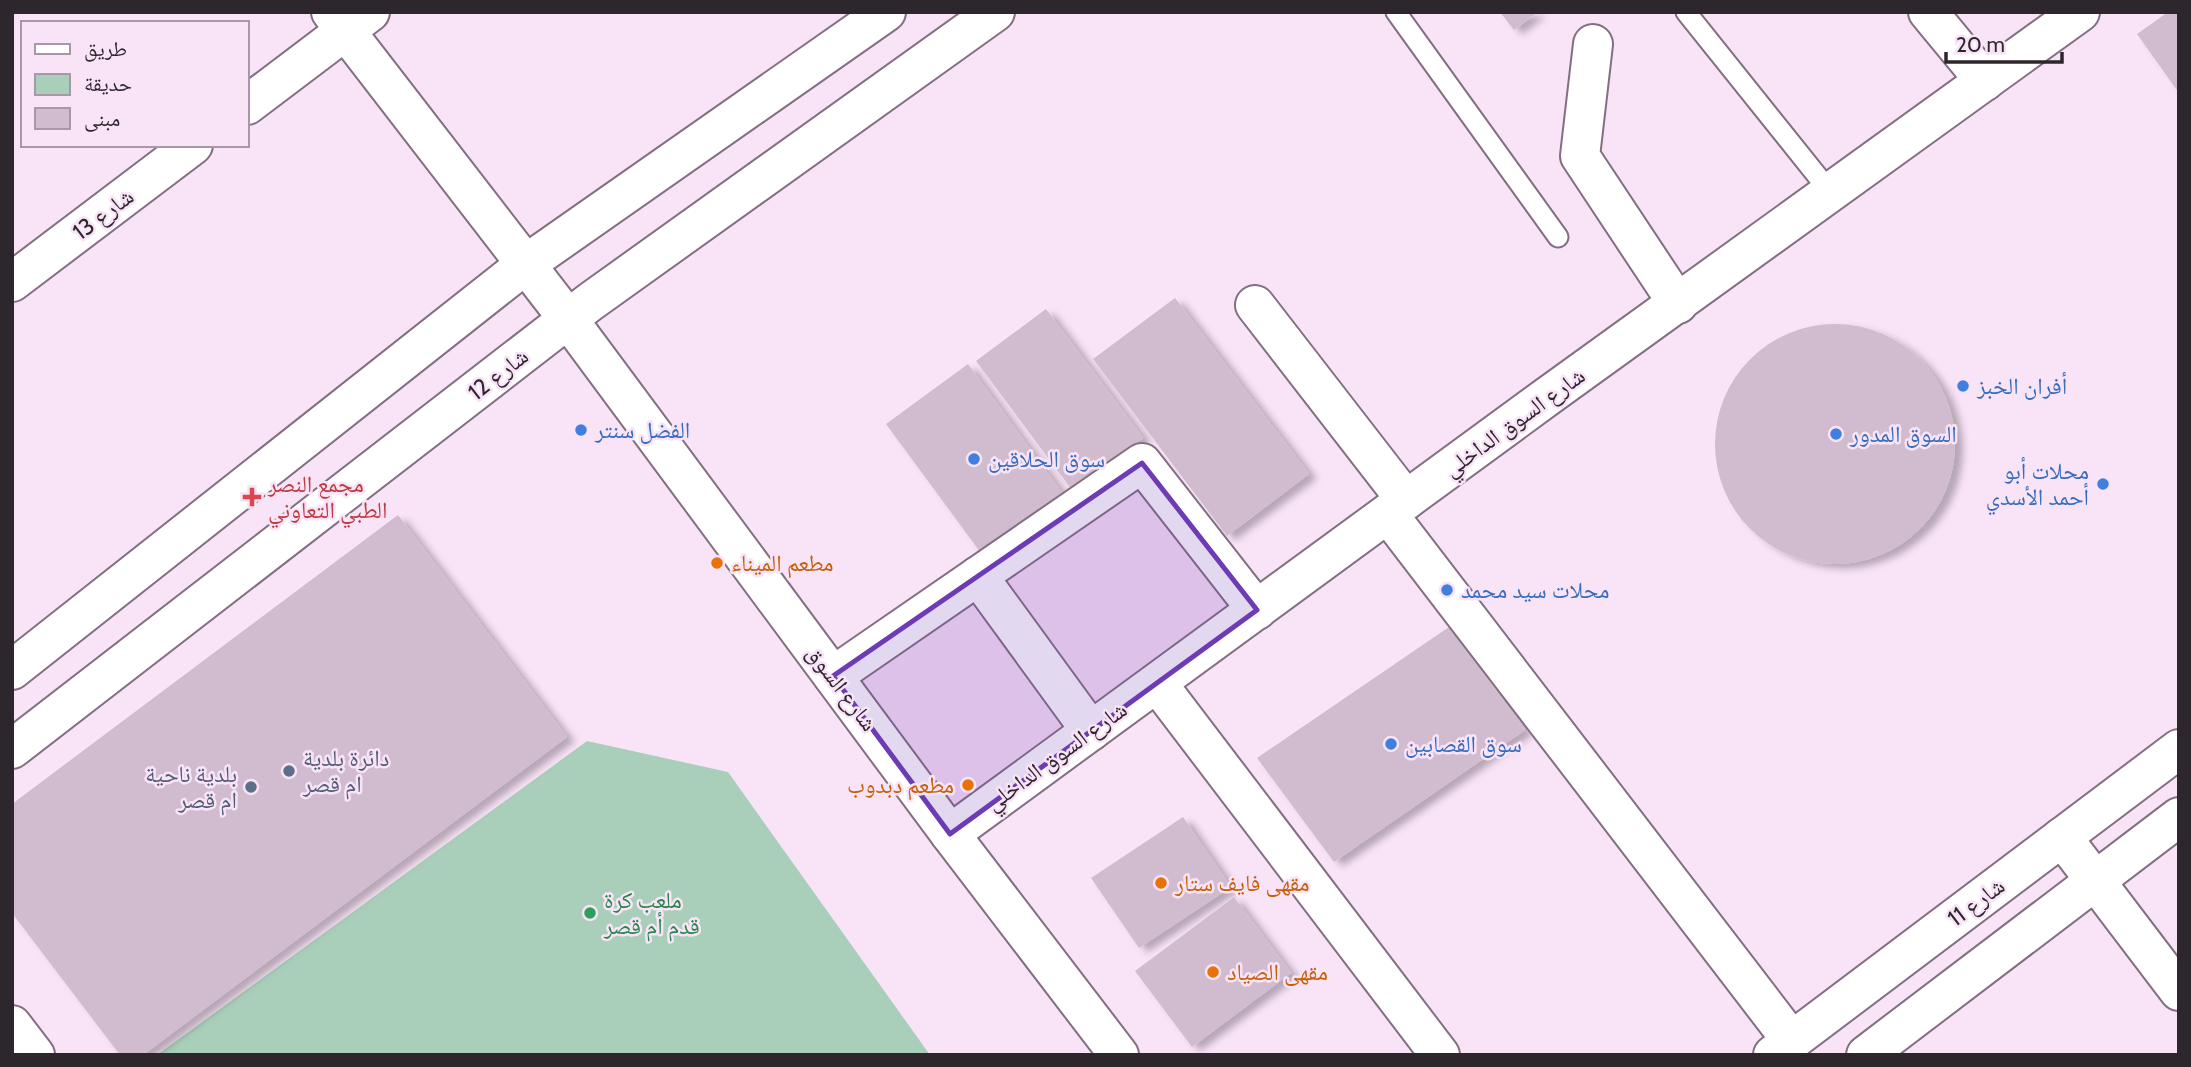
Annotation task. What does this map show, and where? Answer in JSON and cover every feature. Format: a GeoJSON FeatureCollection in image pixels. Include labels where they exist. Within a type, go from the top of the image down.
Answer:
{"type":"FeatureCollection","features":[{"type":"Feature","properties":{"kind":"street"},"geometry":{"type":"LineString","coordinates":[[12,670],[526,264],[886,12]]}},
{"type":"Feature","properties":{"kind":"street","name":"شارع 12"},"geometry":{"type":"LineString","coordinates":[[12,749],[590,302],[995,12]]}},
{"type":"Feature","properties":{"kind":"street"},"geometry":{"type":"LineString","coordinates":[[1928,12],[1985,81]]}},
{"type":"Feature","properties":{"kind":"street","name":"شارع السوق الداخلي"},"geometry":{"type":"LineString","coordinates":[[950,834],[2080,12]]}},
{"type":"Feature","properties":{"kind":"street"},"geometry":{"type":"LineString","coordinates":[[248,104],[349,18]]}},
{"type":"Feature","properties":{"kind":"street","name":"شارع السوق"},"geometry":{"type":"LineString","coordinates":[[349,18],[526,264],[950,834],[1119,1055]]}},
{"type":"Feature","properties":{"kind":"street"},"geometry":{"type":"LineString","coordinates":[[1593,44],[1580,156],[1678,304]]}},
{"type":"Feature","properties":{"kind":"street","name":"شارع 13"},"geometry":{"type":"LineString","coordinates":[[12,282],[190,147]]}},
{"type":"Feature","properties":{"kind":"street"},"geometry":{"type":"LineString","coordinates":[[1255,305],[1782,1048]]}},
{"type":"Feature","properties":{"kind":"street"},"geometry":{"type":"LineString","coordinates":[[833,676],[1142,463],[1257,610]]}},
{"type":"Feature","properties":{"kind":"street"},"geometry":{"type":"LineString","coordinates":[[978,576],[1091,731]]}},
{"type":"Feature","properties":{"kind":"street"},"geometry":{"type":"LineString","coordinates":[[1157,682],[1440,1055]]}},
{"type":"Feature","properties":{"kind":"street","name":"شارع 11"},"geometry":{"type":"LineString","coordinates":[[1782,1048],[2179,749]]}},
{"type":"Feature","properties":{"kind":"street"},"geometry":{"type":"LineString","coordinates":[[1866,1055],[2179,817]]}},
{"type":"Feature","properties":{"kind":"street"},"geometry":{"type":"LineString","coordinates":[[2062,837],[2179,991]]}},
{"type":"Feature","properties":{"kind":"street"},"geometry":{"type":"LineString","coordinates":[[12,1025],[35,1055]]}},
{"type":"Feature","properties":{"kind":"lane"},"geometry":{"type":"LineString","coordinates":[[1396,12],[1558,237]]}},
{"type":"Feature","properties":{"kind":"lane"},"geometry":{"type":"LineString","coordinates":[[1686,12],[1831,193]]}},
{"type":"Feature","properties":{"kind":"highlighted area"},"geometry":{"type":"Polygon","coordinates":[[[1142,463],[1257,610],[950,834],[833,676],[1142,463]]]}},
{"type":"Feature","properties":{"kind":"green space","name":"ملعب كرة قدم أم قصر"},"geometry":{"type":"Polygon","coordinates":[[[587,741],[728,772],[930,1055],[157,1055],[587,741]]]}},
{"type":"Feature","properties":{"kind":"building"},"geometry":{"type":"Polygon","coordinates":[[[1500,12],[1538,12],[1514,30],[1500,12]]]}},
{"type":"Feature","properties":{"kind":"building"},"geometry":{"type":"Polygon","coordinates":[[[2168,12],[2179,12],[2179,93],[2137,34],[2168,12]]]}},
{"type":"Feature","properties":{"kind":"building"},"geometry":{"type":"Polygon","coordinates":[[[1175,298],[1309,474],[1227,536],[1093,359],[1175,298]]]}},
{"type":"Feature","properties":{"kind":"building"},"geometry":{"type":"Polygon","coordinates":[[[1046,309],[1143,438],[1072,490],[976,361],[1046,309]]]}},
{"type":"Feature","properties":{"kind":"building","name":"السوق المدور"},"geometry":{"type":"Polygon","coordinates":[[[1835,324],[1858,326],[1881,333],[1902,344],[1920,359],[1935,377],[1946,398],[1953,421],[1953,467],[1946,490],[1935,511],[1920,529],[1902,544],[1881,555],[1858,562],[1835,564],[1812,562],[1789,555],[1768,544],[1750,529],[1735,511],[1724,490],[1717,467],[1715,444],[1717,421],[1724,398],[1735,377],[1750,359],[1768,344],[1789,333],[1812,326],[1835,324]]]}},
{"type":"Feature","properties":{"kind":"building","name":"سوق الحلاقين"},"geometry":{"type":"Polygon","coordinates":[[[968,364],[1062,493],[981,553],[886,424],[968,364]]]}},
{"type":"Feature","properties":{"kind":"building","name":"دائرة بلدية ام قصر"},"geometry":{"type":"Polygon","coordinates":[[[398,515],[567,737],[143,1055],[120,1055],[12,913],[12,804],[398,515]]]}},
{"type":"Feature","properties":{"kind":"building","name":"سوق القصابين"},"geometry":{"type":"Polygon","coordinates":[[[1449,627],[1525,730],[1334,862],[1257,758],[1449,627]]]}},
{"type":"Feature","properties":{"kind":"building","name":"مقهى فايف ستار"},"geometry":{"type":"Polygon","coordinates":[[[1183,817],[1231,887],[1139,948],[1091,878],[1183,817]]]}},
{"type":"Feature","properties":{"kind":"building","name":"مقهى الصياد"},"geometry":{"type":"Polygon","coordinates":[[[1234,897],[1291,973],[1192,1047],[1135,971],[1234,897]]]}},
{"type":"Feature","properties":{"kind":"place","name":"أفران الخبز"},"geometry":{"type":"Point","coordinates":[1963,386]}},
{"type":"Feature","properties":{"kind":"place","name":"الفضل سنتر"},"geometry":{"type":"Point","coordinates":[581,430]}},
{"type":"Feature","properties":{"kind":"place","name":"السوق المدور"},"geometry":{"type":"Point","coordinates":[1836,434]}},
{"type":"Feature","properties":{"kind":"place","name":"سوق الحلاقين"},"geometry":{"type":"Point","coordinates":[974,459]}},
{"type":"Feature","properties":{"kind":"place","name":"محلات أبو أحمد الأسدي"},"geometry":{"type":"Point","coordinates":[2103,484]}},
{"type":"Feature","properties":{"kind":"place","name":"مجمع النصر الطبي التعاوني"},"geometry":{"type":"Point","coordinates":[252,497]}},
{"type":"Feature","properties":{"kind":"place","name":"مطعم الميناء"},"geometry":{"type":"Point","coordinates":[717,563]}},
{"type":"Feature","properties":{"kind":"place","name":"محلات سيد محمد"},"geometry":{"type":"Point","coordinates":[1447,590]}},
{"type":"Feature","properties":{"kind":"place","name":"سوق القصابين"},"geometry":{"type":"Point","coordinates":[1391,744]}},
{"type":"Feature","properties":{"kind":"place","name":"دائرة بلدية ام قصر"},"geometry":{"type":"Point","coordinates":[289,771]}},
{"type":"Feature","properties":{"kind":"place","name":"مطعم دبدوب"},"geometry":{"type":"Point","coordinates":[968,785]}},
{"type":"Feature","properties":{"kind":"place","name":"بلدية ناحية ام قصر"},"geometry":{"type":"Point","coordinates":[251,787]}},
{"type":"Feature","properties":{"kind":"place","name":"مقهى فايف ستار"},"geometry":{"type":"Point","coordinates":[1161,883]}},
{"type":"Feature","properties":{"kind":"place","name":"ملعب كرة قدم أم قصر"},"geometry":{"type":"Point","coordinates":[590,913]}},
{"type":"Feature","properties":{"kind":"place","name":"مقهى الصياد"},"geometry":{"type":"Point","coordinates":[1213,972]}}]}
